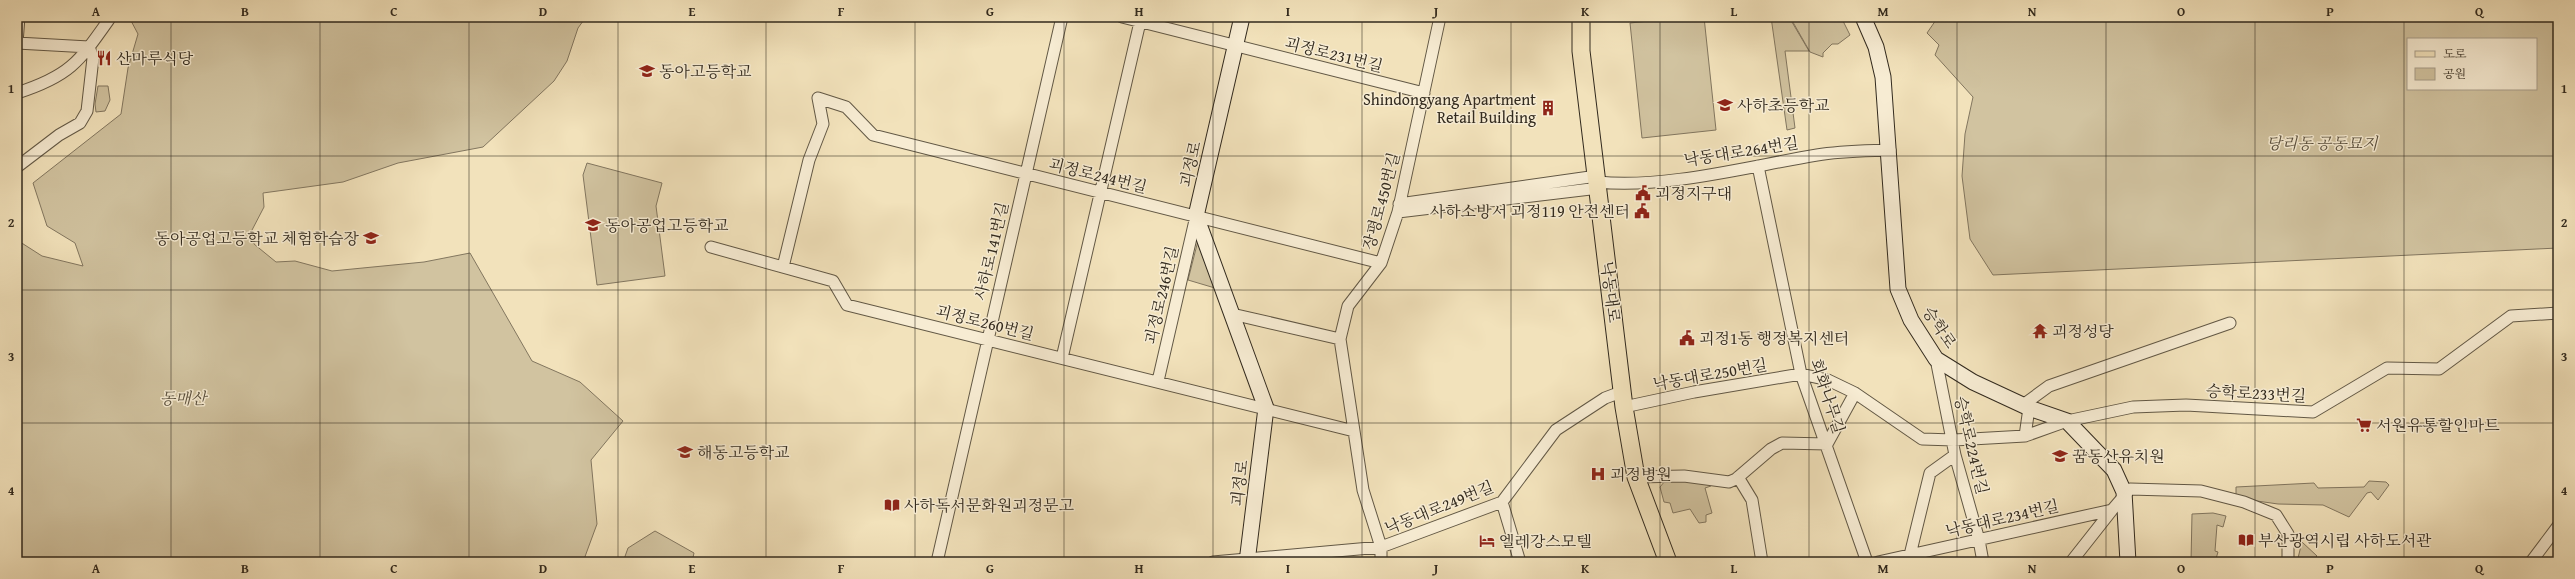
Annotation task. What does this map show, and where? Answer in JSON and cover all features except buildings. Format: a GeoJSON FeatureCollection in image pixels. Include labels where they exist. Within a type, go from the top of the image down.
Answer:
{"type":"FeatureCollection","features":[{"type":"Feature","properties":{"kind":"main road","name":"낙동대로"},"geometry":{"type":"LineString","coordinates":[[1579,17],[1581,50],[1623,399],[1636,477],[1668,562]]}},
{"type":"Feature","properties":{"kind":"street"},"geometry":{"type":"LineString","coordinates":[[19,17],[17,43],[89,47]]}},
{"type":"Feature","properties":{"kind":"street","name":"사하로141번길"},"geometry":{"type":"LineString","coordinates":[[936,562],[1062,17]]}},
{"type":"Feature","properties":{"kind":"street","name":"괴정로231번길"},"geometry":{"type":"LineString","coordinates":[[1122,17],[1424,93]]}},
{"type":"Feature","properties":{"kind":"street","name":"괴정로"},"geometry":{"type":"LineString","coordinates":[[1242,17],[1196,216],[1266,408],[1248,560]]}},
{"type":"Feature","properties":{"kind":"street","name":"장평로450번길"},"geometry":{"type":"LineString","coordinates":[[1381,562],[1381,547],[1363,490],[1340,340],[1348,306],[1381,263],[1398,208],[1440,17]]}},
{"type":"Feature","properties":{"kind":"street","name":"승학로"},"geometry":{"type":"LineString","coordinates":[[1863,17],[1876,47],[1883,77],[1890,150],[1898,289],[1911,320],[1936,359],[1973,382],[2026,407],[2067,421],[2114,470],[2124,492],[2128,562]]}},
{"type":"Feature","properties":{"kind":"street"},"geometry":{"type":"LineString","coordinates":[[17,93],[60,76],[78,62],[110,18]]}},
{"type":"Feature","properties":{"kind":"street"},"geometry":{"type":"LineString","coordinates":[[1062,358],[1140,22]]}},
{"type":"Feature","properties":{"kind":"street"},"geometry":{"type":"LineString","coordinates":[[17,167],[58,135],[80,123],[87,111],[93,58],[89,47]]}},
{"type":"Feature","properties":{"kind":"street","name":"괴정로244번길"},"geometry":{"type":"LineString","coordinates":[[783,267],[809,160],[823,124],[818,98],[846,108],[873,135],[1381,263]]}},
{"type":"Feature","properties":{"kind":"street","name":"낙동대로264번길"},"geometry":{"type":"LineString","coordinates":[[1398,208],[1598,182],[1625,185],[1758,166],[1819,154],[1890,150]]}},
{"type":"Feature","properties":{"kind":"street","name":"회화나무길"},"geometry":{"type":"LineString","coordinates":[[1758,166],[1801,374],[1827,444],[1867,562]]}},
{"type":"Feature","properties":{"kind":"street","name":"괴정로246번길"},"geometry":{"type":"LineString","coordinates":[[1158,381],[1196,216]]}},
{"type":"Feature","properties":{"kind":"street","name":"괴정로260번길"},"geometry":{"type":"LineString","coordinates":[[711,248],[833,281],[847,305],[1266,408]]}},
{"type":"Feature","properties":{"kind":"street","name":"승학로233번길"},"geometry":{"type":"LineString","coordinates":[[1801,374],[1828,380],[1855,393],[1922,439],[1954,440],[2025,436],[2067,421],[2133,407],[2186,404],[2313,412],[2388,368],[2439,369],[2511,316],[2558,313]]}},
{"type":"Feature","properties":{"kind":"street"},"geometry":{"type":"LineString","coordinates":[[1232,314],[1340,340]]}},
{"type":"Feature","properties":{"kind":"street"},"geometry":{"type":"LineString","coordinates":[[2025,436],[2026,407],[2050,386],[2230,323]]}},
{"type":"Feature","properties":{"kind":"street","name":"승학로224번길"},"geometry":{"type":"LineString","coordinates":[[1936,359],[1954,440],[1955,455],[1979,540],[1983,562]]}},
{"type":"Feature","properties":{"kind":"street","name":"낙동대로250번길"},"geometry":{"type":"LineString","coordinates":[[1623,399],[1694,392],[1801,374]]}},
{"type":"Feature","properties":{"kind":"street"},"geometry":{"type":"LineString","coordinates":[[1636,477],[1684,476],[1730,482],[1738,478],[1770,449],[1782,444],[1827,444],[1855,393]]}},
{"type":"Feature","properties":{"kind":"street","name":"낙동대로249번길"},"geometry":{"type":"LineString","coordinates":[[1213,562],[1381,547],[1502,502],[1556,430],[1605,398],[1623,399]]}},
{"type":"Feature","properties":{"kind":"street"},"geometry":{"type":"LineString","coordinates":[[1266,408],[1354,431]]}},
{"type":"Feature","properties":{"kind":"street"},"geometry":{"type":"LineString","coordinates":[[1910,555],[1930,473],[1955,455]]}},
{"type":"Feature","properties":{"kind":"street"},"geometry":{"type":"LineString","coordinates":[[1738,478],[1752,500],[1762,562]]}},
{"type":"Feature","properties":{"kind":"street"},"geometry":{"type":"LineString","coordinates":[[2071,562],[2112,510],[2124,492],[2130,488],[2201,491],[2244,502],[2276,515],[2288,534],[2288,562]]}},
{"type":"Feature","properties":{"kind":"street"},"geometry":{"type":"LineString","coordinates":[[1502,502],[1520,562]]}},
{"type":"Feature","properties":{"kind":"street","name":"낙동대로234번길"},"geometry":{"type":"LineString","coordinates":[[1878,562],[2112,510]]}},
{"type":"Feature","properties":{"kind":"street"},"geometry":{"type":"LineString","coordinates":[[2531,562],[2558,526]]}},
{"type":"Feature","properties":{"kind":"green space","name":"동매산"},"geometry":{"type":"Polygon","coordinates":[[[129,17],[586,17],[578,28],[567,61],[554,81],[483,147],[398,163],[343,182],[263,193],[264,207],[251,232],[254,244],[276,262],[295,261],[332,271],[424,262],[470,253],[532,361],[580,382],[623,421],[591,460],[597,524],[583,562],[17,562],[17,240],[42,256],[83,266],[75,243],[47,226],[33,183],[121,114],[128,68],[138,34],[129,17]]]}},
{"type":"Feature","properties":{"kind":"green space"},"geometry":{"type":"Polygon","coordinates":[[[1687,17],[1704,17],[1716,130],[1642,138],[1630,23],[1687,17]]]}},
{"type":"Feature","properties":{"kind":"green space"},"geometry":{"type":"Polygon","coordinates":[[[1771,17],[1789,17],[1809,51],[1785,51],[1795,128],[1787,130],[1771,17]]]}},
{"type":"Feature","properties":{"kind":"green space"},"geometry":{"type":"Polygon","coordinates":[[[1790,17],[1841,17],[1850,35],[1838,44],[1832,44],[1823,53],[1823,57],[1810,52],[1790,17]]]}},
{"type":"Feature","properties":{"kind":"green space","name":"당리동 공동묘지"},"geometry":{"type":"Polygon","coordinates":[[[1938,17],[2558,17],[2558,248],[1993,275],[1970,239],[1962,176],[1965,134],[1973,97],[1935,55],[1939,45],[1927,33],[1938,17]]]}},
{"type":"Feature","properties":{"kind":"green space"},"geometry":{"type":"Polygon","coordinates":[[[98,86],[108,86],[110,100],[105,111],[96,112],[95,104],[98,86]]]}},
{"type":"Feature","properties":{"kind":"green space"},"geometry":{"type":"Polygon","coordinates":[[[587,163],[662,183],[656,206],[665,276],[597,285],[583,175],[587,163]]]}},
{"type":"Feature","properties":{"kind":"green space"},"geometry":{"type":"Polygon","coordinates":[[[1202,225],[1225,291],[1188,280],[1202,225]]]}},
{"type":"Feature","properties":{"kind":"green space"},"geometry":{"type":"Polygon","coordinates":[[[1673,479],[1711,484],[1711,486],[1705,488],[1712,513],[1706,515],[1706,522],[1699,523],[1690,509],[1673,513],[1670,503],[1664,502],[1660,487],[1665,481],[1673,479]]]}},
{"type":"Feature","properties":{"kind":"green space"},"geometry":{"type":"Polygon","coordinates":[[[2369,481],[2386,482],[2389,485],[2378,500],[2371,492],[2367,493],[2349,517],[2323,505],[2278,504],[2236,498],[2236,487],[2314,483],[2318,488],[2364,487],[2369,481]]]}},
{"type":"Feature","properties":{"kind":"green space"},"geometry":{"type":"Polygon","coordinates":[[[2213,513],[2226,516],[2223,527],[2217,525],[2215,551],[2218,552],[2215,562],[2191,562],[2192,514],[2213,513]]]}},
{"type":"Feature","properties":{"kind":"green space"},"geometry":{"type":"Polygon","coordinates":[[[655,531],[694,553],[692,562],[623,562],[628,548],[655,531]]]}},
{"type":"Feature","properties":{"kind":"green space"},"geometry":{"type":"Polygon","coordinates":[[[2302,542],[2317,556],[2311,562],[2297,562],[2302,542]]]}},
{"type":"Feature","properties":{"kind":"place","name":"산마루식당"},"geometry":{"type":"Point","coordinates":[104,58]}},
{"type":"Feature","properties":{"kind":"place","name":"동아고등학교"},"geometry":{"type":"Point","coordinates":[647,71]}},
{"type":"Feature","properties":{"kind":"place","name":"사하초등학교"},"geometry":{"type":"Point","coordinates":[1725,105]}},
{"type":"Feature","properties":{"kind":"place","name":"Shindongyang Apartment Retail Building"},"geometry":{"type":"Point","coordinates":[1548,108]}},
{"type":"Feature","properties":{"kind":"place","name":"괴정지구대"},"geometry":{"type":"Point","coordinates":[1643,193]}},
{"type":"Feature","properties":{"kind":"place","name":"사하소방서 괴정119 안전센터"},"geometry":{"type":"Point","coordinates":[1642,211]}},
{"type":"Feature","properties":{"kind":"place","name":"동아공업고등학교"},"geometry":{"type":"Point","coordinates":[593,225]}},
{"type":"Feature","properties":{"kind":"place","name":"동아공업고등학교 체험학습장"},"geometry":{"type":"Point","coordinates":[371,238]}},
{"type":"Feature","properties":{"kind":"place","name":"괴정성당"},"geometry":{"type":"Point","coordinates":[2040,331]}},
{"type":"Feature","properties":{"kind":"place","name":"괴정1동 행정복지센터"},"geometry":{"type":"Point","coordinates":[1687,338]}},
{"type":"Feature","properties":{"kind":"place","name":"서원유통할인마트"},"geometry":{"type":"Point","coordinates":[2364,425]}},
{"type":"Feature","properties":{"kind":"place","name":"해동고등학교"},"geometry":{"type":"Point","coordinates":[685,452]}},
{"type":"Feature","properties":{"kind":"place","name":"꿈동산유치원"},"geometry":{"type":"Point","coordinates":[2060,456]}},
{"type":"Feature","properties":{"kind":"place","name":"괴정병원"},"geometry":{"type":"Point","coordinates":[1598,474]}},
{"type":"Feature","properties":{"kind":"place","name":"사하독서문화원괴정문고"},"geometry":{"type":"Point","coordinates":[892,505]}},
{"type":"Feature","properties":{"kind":"place","name":"부산광역시립 사하도서관"},"geometry":{"type":"Point","coordinates":[2246,540]}},
{"type":"Feature","properties":{"kind":"place","name":"엘레강스모텔"},"geometry":{"type":"Point","coordinates":[1487,541]}}]}
